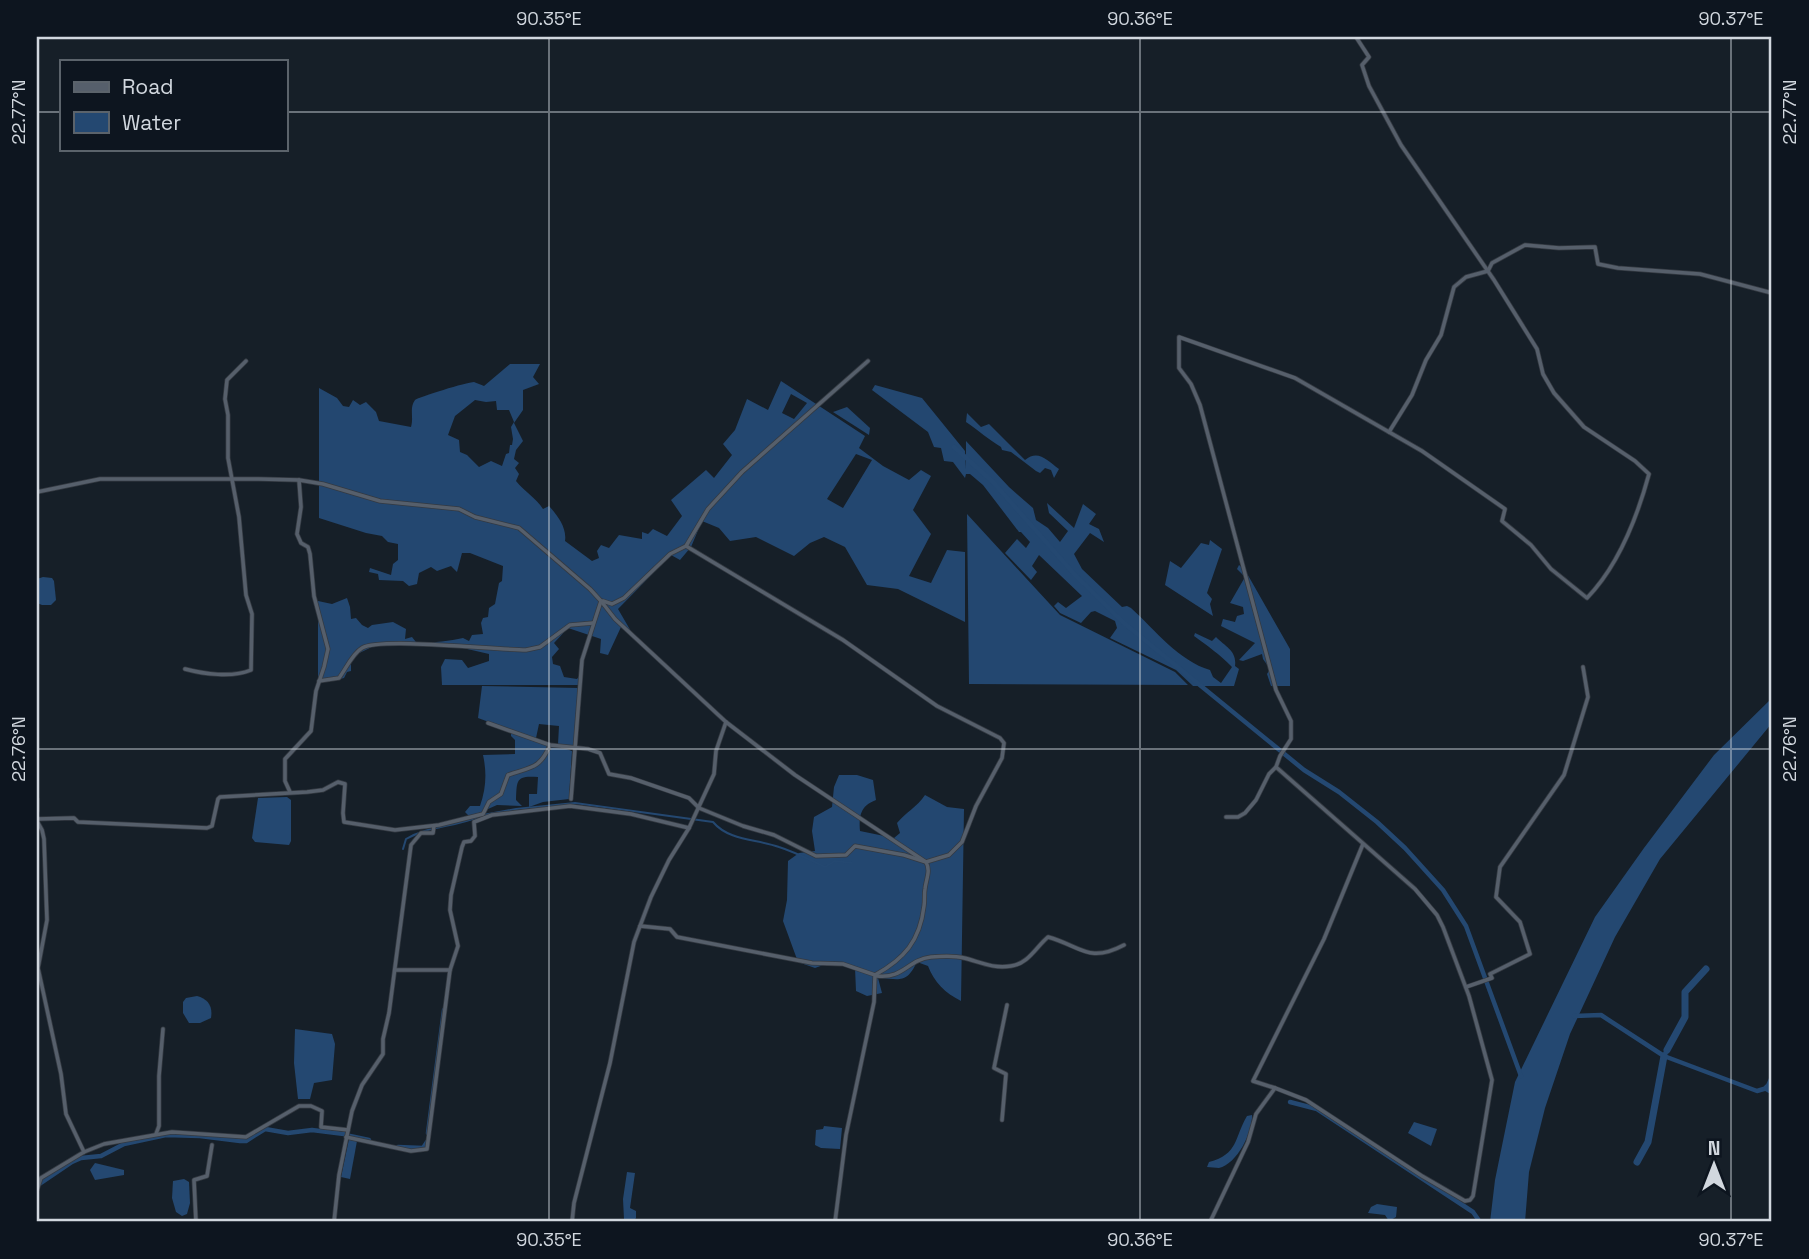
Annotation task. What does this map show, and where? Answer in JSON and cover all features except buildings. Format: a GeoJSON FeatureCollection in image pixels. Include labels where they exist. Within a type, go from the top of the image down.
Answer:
{"type":"FeatureCollection","features":[{"type":"Feature","properties":{"kind":"street"},"geometry":{"type":"LineString","coordinates":[[1226,817],[1238,817],[1256,800],[1291,739],[1291,721],[1276,690],[1200,405],[1191,384],[1179,368],[1180,337],[1294,378],[1422,451],[1505,509],[1502,521],[1531,545],[1551,569],[1587,598],[1620,551],[1639,512],[1649,474],[1635,461],[1584,427],[1554,393],[1544,374],[1537,349],[1488,271],[1401,145],[1369,86],[1362,65],[1369,58],[1356,37]]}},
{"type":"Feature","properties":{"kind":"street"},"geometry":{"type":"LineString","coordinates":[[1388,432],[1412,395],[1426,360],[1441,335],[1454,287],[1466,277],[1488,271],[1492,263],[1525,245],[1595,247],[1598,264],[1700,274],[1772,293]]}},
{"type":"Feature","properties":{"kind":"street"},"geometry":{"type":"LineString","coordinates":[[185,669],[218,674],[244,673],[251,670],[251,614],[246,595],[239,517],[228,458],[228,415],[225,399],[227,380],[246,361]]}},
{"type":"Feature","properties":{"kind":"street"},"geometry":{"type":"LineString","coordinates":[[601,601],[612,604],[624,598],[670,554],[686,546],[708,509],[742,472],[868,361]]}},
{"type":"Feature","properties":{"kind":"street"},"geometry":{"type":"LineString","coordinates":[[37,492],[100,479],[299,480],[323,484],[380,501],[459,509],[475,517],[519,528],[590,589],[615,619],[726,722],[795,775],[926,862],[929,867],[925,907],[908,952],[875,975]]}},
{"type":"Feature","properties":{"kind":"street"},"geometry":{"type":"LineString","coordinates":[[291,792],[285,781],[285,759],[312,731],[316,691],[328,649],[316,610],[308,547],[301,543],[297,534],[301,507],[299,480]]}},
{"type":"Feature","properties":{"kind":"street"},"geometry":{"type":"LineString","coordinates":[[488,723],[550,745],[600,753],[609,774],[631,778],[689,798],[699,808],[774,835],[816,856],[846,855],[855,846],[926,862],[949,855],[962,842],[976,806],[1002,758],[1004,743],[1000,738],[937,706],[843,640],[686,546]]}},
{"type":"Feature","properties":{"kind":"street"},"geometry":{"type":"LineString","coordinates":[[571,799],[582,660],[601,601]]}},
{"type":"Feature","properties":{"kind":"street"},"geometry":{"type":"LineString","coordinates":[[319,681],[339,678],[363,647],[394,644],[526,650],[540,647],[570,625],[593,623]]}},
{"type":"Feature","properties":{"kind":"street"},"geometry":{"type":"LineString","coordinates":[[1466,987],[1492,978],[1490,974],[1530,954],[1520,922],[1496,897],[1500,867],[1564,775],[1588,697],[1583,667]]}},
{"type":"Feature","properties":{"kind":"street"},"geometry":{"type":"LineString","coordinates":[[572,1222],[576,1193],[610,1063],[634,942],[657,885],[689,828],[714,774],[716,751],[726,722]]}},
{"type":"Feature","properties":{"kind":"street"},"geometry":{"type":"LineString","coordinates":[[84,1152],[66,1114],[61,1074],[38,968],[47,920],[47,899],[44,839],[37,820],[74,818],[78,822],[207,828],[212,826],[220,797],[323,790],[338,782],[345,784],[344,822],[395,830],[434,825],[483,814],[489,802],[501,794],[508,775],[533,768],[544,760],[550,745]]}},
{"type":"Feature","properties":{"kind":"street"},"geometry":{"type":"LineString","coordinates":[[1276,767],[1363,843],[1415,889],[1437,915],[1466,987],[1492,1080],[1475,1188],[1468,1201],[1422,1176],[1306,1100],[1253,1081],[1324,939],[1363,843]]}},
{"type":"Feature","properties":{"kind":"street"},"geometry":{"type":"LineString","coordinates":[[37,799],[37,811]]}},
{"type":"Feature","properties":{"kind":"street"},"geometry":{"type":"LineString","coordinates":[[346,1137],[411,1151],[427,1149],[450,970],[458,946],[450,910],[451,895],[464,842],[471,841],[475,836],[474,822],[492,815],[570,806],[631,814],[689,828]]}},
{"type":"Feature","properties":{"kind":"street"},"geometry":{"type":"LineString","coordinates":[[334,1222],[339,1175],[348,1130],[362,1085],[383,1054],[383,1038],[395,970],[411,845],[421,833],[434,832],[434,825]]}},
{"type":"Feature","properties":{"kind":"street"},"geometry":{"type":"LineString","coordinates":[[640,926],[670,929],[677,937],[812,963],[844,964],[875,975],[897,975],[915,962],[949,956],[988,967],[1012,966],[1027,960],[1048,937],[1061,940],[1080,951],[1106,955],[1124,945]]}},
{"type":"Feature","properties":{"kind":"street"},"geometry":{"type":"LineString","coordinates":[[395,970],[450,970]]}},
{"type":"Feature","properties":{"kind":"street"},"geometry":{"type":"LineString","coordinates":[[835,1222],[846,1135],[874,1002],[875,975]]}},
{"type":"Feature","properties":{"kind":"street"},"geometry":{"type":"LineString","coordinates":[[1002,1120],[1006,1074],[994,1068],[1006,1005]]}},
{"type":"Feature","properties":{"kind":"street"},"geometry":{"type":"LineString","coordinates":[[156,1134],[159,1126],[163,1029]]}},
{"type":"Feature","properties":{"kind":"street"},"geometry":{"type":"LineString","coordinates":[[1210,1222],[1248,1142],[1256,1114],[1275,1088]]}},
{"type":"Feature","properties":{"kind":"street"},"geometry":{"type":"LineString","coordinates":[[37,1189],[41,1178],[84,1152],[104,1144],[172,1132],[246,1137],[299,1106],[310,1106],[322,1111],[320,1127],[348,1130]]}},
{"type":"Feature","properties":{"kind":"street"},"geometry":{"type":"LineString","coordinates":[[196,1222],[194,1180],[206,1176],[212,1145]]}},
{"type":"Feature","properties":{"kind":"shaded area"},"geometry":{"type":"Polygon","coordinates":[[[510,364],[540,364],[533,377],[539,384],[523,390],[523,410],[514,423],[523,441],[516,450],[514,459],[519,463],[515,468],[519,474],[516,481],[543,509],[549,506],[559,518],[565,541],[592,561],[599,558],[597,551],[601,545],[609,548],[619,535],[642,539],[642,532],[648,534],[653,529],[667,536],[682,516],[671,500],[706,470],[714,478],[732,455],[723,444],[735,430],[747,399],[768,410],[781,381],[865,436],[859,448],[883,466],[909,480],[921,470],[931,476],[913,510],[931,534],[909,576],[931,583],[947,550],[965,552],[965,622],[898,589],[867,585],[845,547],[824,537],[810,543],[794,556],[756,537],[730,541],[719,528],[702,521],[691,547],[680,560],[671,555],[618,609],[632,633],[621,627],[608,655],[600,653],[601,639],[568,628],[554,643],[559,649],[552,657],[553,664],[560,666],[564,677],[577,679],[583,671],[582,685],[442,685],[441,667],[445,659],[462,660],[468,668],[489,661],[489,654],[450,645],[420,644],[463,638],[469,641],[472,635],[483,634],[481,623],[483,618],[488,617],[489,608],[495,604],[499,583],[502,581],[503,566],[470,553],[462,553],[457,572],[451,566],[437,571],[431,567],[419,573],[417,584],[409,586],[403,581],[379,580],[378,574],[369,572],[370,568],[391,575],[393,564],[398,560],[398,544],[388,542],[382,536],[319,518],[319,388],[337,398],[343,406],[349,407],[353,400],[360,405],[366,402],[376,412],[379,421],[411,427],[415,400],[474,382],[484,386],[510,364]],[[791,394],[782,413],[794,419],[807,403],[791,394]],[[475,400],[455,416],[448,435],[459,440],[460,452],[479,467],[491,461],[502,466],[513,439],[511,427],[514,422],[509,410],[497,410],[496,401],[475,400]],[[856,454],[827,499],[843,508],[872,460],[856,454]]]}},
{"type":"Feature","properties":{"kind":"shaded area"},"geometry":{"type":"Polygon","coordinates":[[[875,385],[922,398],[965,451],[966,469],[966,441],[1009,487],[1033,508],[1036,520],[1048,528],[1060,542],[1068,531],[1049,513],[1047,503],[1074,528],[1083,504],[1096,514],[1089,524],[1099,529],[1104,542],[1090,533],[1074,554],[1082,569],[1122,607],[1131,608],[1178,652],[1210,670],[1213,677],[1221,683],[1232,667],[1194,636],[1195,633],[1212,641],[1216,637],[1233,653],[1235,666],[1239,669],[1234,686],[1193,686],[1176,670],[1110,638],[1117,628],[1115,621],[1095,611],[1081,623],[1060,613],[1054,606],[1058,602],[1066,608],[1082,596],[1039,555],[1032,566],[1037,572],[1031,580],[1005,553],[1017,539],[1026,548],[1030,542],[1019,532],[983,485],[970,474],[966,474],[965,478],[953,462],[944,461],[941,448],[934,447],[928,432],[872,390],[875,385]]]}},
{"type":"Feature","properties":{"kind":"shaded area"},"geometry":{"type":"Polygon","coordinates":[[[847,407],[870,428],[869,435],[833,412],[847,407]]]}},
{"type":"Feature","properties":{"kind":"shaded area"},"geometry":{"type":"Polygon","coordinates":[[[967,413],[981,427],[989,424],[1025,460],[1038,456],[1050,462],[1059,469],[1054,478],[1051,470],[1045,468],[1040,473],[1011,452],[1002,450],[966,422],[967,413]]]}},
{"type":"Feature","properties":{"kind":"shaded area"},"geometry":{"type":"Polygon","coordinates":[[[967,514],[1060,615],[1175,672],[1188,685],[969,684],[967,514]]]}},
{"type":"Feature","properties":{"kind":"shaded area"},"geometry":{"type":"Polygon","coordinates":[[[1210,540],[1222,549],[1207,593],[1212,599],[1210,604],[1213,616],[1165,585],[1170,561],[1181,568],[1201,543],[1209,545],[1210,540]]]}},
{"type":"Feature","properties":{"kind":"shaded area"},"geometry":{"type":"Polygon","coordinates":[[[1239,565],[1245,570],[1290,649],[1290,686],[1271,686],[1267,674],[1270,669],[1262,654],[1239,660],[1255,643],[1221,626],[1223,619],[1235,622],[1237,616],[1244,614],[1243,607],[1230,603],[1245,577],[1237,569],[1239,565]]]}},
{"type":"Feature","properties":{"kind":"shaded area"},"geometry":{"type":"Polygon","coordinates":[[[347,598],[351,619],[356,618],[368,628],[393,622],[406,629],[405,639],[412,637],[419,646],[376,645],[351,657],[351,671],[347,672],[344,678],[318,681],[318,601],[332,604],[347,598]]]}},
{"type":"Feature","properties":{"kind":"shaded area"},"geometry":{"type":"Polygon","coordinates":[[[482,686],[579,688],[574,746],[558,744],[559,726],[539,724],[536,738],[572,751],[569,799],[543,802],[529,807],[529,794],[537,794],[538,777],[525,777],[521,778],[517,788],[516,800],[522,806],[497,805],[470,817],[465,812],[470,806],[480,806],[482,800],[485,787],[483,755],[515,754],[515,740],[511,736],[511,730],[478,718],[482,686]]]}},
{"type":"Feature","properties":{"kind":"shaded area"},"geometry":{"type":"Polygon","coordinates":[[[839,775],[857,775],[873,780],[876,800],[862,812],[860,831],[894,838],[900,833],[897,823],[925,795],[947,807],[964,809],[961,1001],[941,986],[928,966],[917,962],[902,979],[878,978],[882,993],[867,996],[856,991],[855,968],[829,963],[815,968],[798,962],[783,921],[787,900],[788,861],[799,853],[815,851],[812,831],[814,817],[832,807],[834,787],[839,775]]]}},
{"type":"Feature","properties":{"kind":"water"},"geometry":{"type":"Polygon","coordinates":[[[52,578],[54,581],[56,600],[51,605],[37,603],[37,579],[52,578]]]}},
{"type":"Feature","properties":{"kind":"water"},"geometry":{"type":"Polygon","coordinates":[[[1772,698],[1772,723],[1660,859],[1615,937],[1570,1034],[1545,1108],[1529,1172],[1525,1222],[1490,1222],[1495,1180],[1515,1082],[1595,917],[1714,755],[1772,698]]]}},
{"type":"Feature","properties":{"kind":"water"},"geometry":{"type":"Polygon","coordinates":[[[287,797],[291,800],[289,845],[255,842],[252,838],[258,798],[287,797]]]}},
{"type":"Feature","properties":{"kind":"water"},"geometry":{"type":"Polygon","coordinates":[[[197,996],[209,1004],[211,1018],[200,1023],[189,1023],[183,1013],[183,1002],[186,998],[197,996]]]}},
{"type":"Feature","properties":{"kind":"water"},"geometry":{"type":"Polygon","coordinates":[[[295,1029],[332,1034],[335,1044],[332,1080],[314,1083],[310,1099],[298,1099],[294,1063],[295,1029]]]}},
{"type":"Feature","properties":{"kind":"water"},"geometry":{"type":"Polygon","coordinates":[[[1252,1115],[1250,1130],[1238,1154],[1219,1168],[1207,1167],[1209,1162],[1219,1159],[1231,1150],[1247,1116],[1252,1115]]]}},
{"type":"Feature","properties":{"kind":"water"},"geometry":{"type":"Polygon","coordinates":[[[1414,1122],[1437,1129],[1431,1146],[1408,1133],[1414,1122]]]}},
{"type":"Feature","properties":{"kind":"water"},"geometry":{"type":"Polygon","coordinates":[[[824,1126],[842,1128],[840,1149],[815,1145],[816,1130],[823,1129],[824,1126]]]}},
{"type":"Feature","properties":{"kind":"water"},"geometry":{"type":"Polygon","coordinates":[[[349,1139],[357,1141],[350,1179],[341,1177],[349,1139]]]}},
{"type":"Feature","properties":{"kind":"water"},"geometry":{"type":"Polygon","coordinates":[[[95,1163],[124,1170],[124,1175],[95,1180],[90,1170],[95,1163]]]}},
{"type":"Feature","properties":{"kind":"water"},"geometry":{"type":"Polygon","coordinates":[[[627,1172],[635,1173],[630,1208],[636,1211],[633,1222],[624,1219],[623,1199],[627,1172]]]}},
{"type":"Feature","properties":{"kind":"water"},"geometry":{"type":"Polygon","coordinates":[[[184,1179],[189,1182],[190,1203],[187,1214],[182,1216],[176,1212],[172,1198],[173,1181],[184,1179]]]}},
{"type":"Feature","properties":{"kind":"water"},"geometry":{"type":"Polygon","coordinates":[[[1377,1204],[1397,1207],[1396,1217],[1389,1221],[1385,1215],[1368,1213],[1371,1207],[1377,1204]]]}},
{"type":"Feature","properties":{"kind":"waterway"},"geometry":{"type":"LineString","coordinates":[[954,447],[993,482],[1076,576],[1125,624],[1304,770],[1339,792],[1377,822],[1443,890],[1466,926],[1521,1076]]}},
{"type":"Feature","properties":{"kind":"waterway"},"geometry":{"type":"LineString","coordinates":[[483,815],[575,803],[713,822],[727,833],[771,844],[825,867],[835,861],[852,863]]}},
{"type":"Feature","properties":{"kind":"waterway"},"geometry":{"type":"LineString","coordinates":[[403,849],[406,839],[414,835],[478,817]]}},
{"type":"Feature","properties":{"kind":"waterway"},"geometry":{"type":"LineString","coordinates":[[1667,1050],[1685,1017],[1685,992],[1706,969]]}},
{"type":"Feature","properties":{"kind":"waterway"},"geometry":{"type":"LineString","coordinates":[[428,1133],[444,1010]]}},
{"type":"Feature","properties":{"kind":"waterway"},"geometry":{"type":"LineString","coordinates":[[1574,1016],[1601,1015],[1664,1056],[1667,1050]]}},
{"type":"Feature","properties":{"kind":"waterway"},"geometry":{"type":"LineString","coordinates":[[1664,1056],[1757,1091],[1767,1088],[1772,1077]]}},
{"type":"Feature","properties":{"kind":"waterway"},"geometry":{"type":"LineString","coordinates":[[1637,1162],[1648,1142],[1664,1056]]}},
{"type":"Feature","properties":{"kind":"waterway"},"geometry":{"type":"LineString","coordinates":[[1767,1088],[1772,1091]]}},
{"type":"Feature","properties":{"kind":"waterway"},"geometry":{"type":"LineString","coordinates":[[1290,1102],[1317,1109],[1473,1212],[1480,1222]]}},
{"type":"Feature","properties":{"kind":"waterway"},"geometry":{"type":"LineString","coordinates":[[38,1185],[81,1158],[101,1156],[124,1144],[166,1135],[246,1141],[265,1129],[288,1133],[312,1130],[344,1134]]}},
{"type":"Feature","properties":{"kind":"waterway"},"geometry":{"type":"LineString","coordinates":[[350,1136],[369,1140]]}},
{"type":"Feature","properties":{"kind":"waterway"},"geometry":{"type":"LineString","coordinates":[[398,1147],[423,1148],[427,1142]]}}]}
